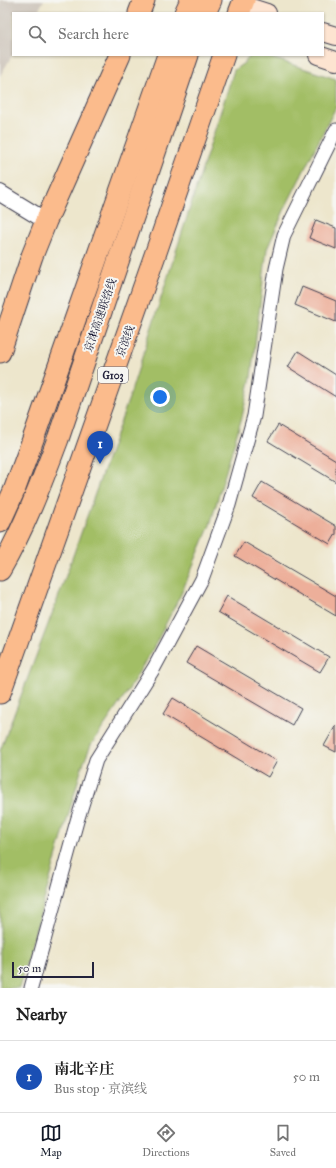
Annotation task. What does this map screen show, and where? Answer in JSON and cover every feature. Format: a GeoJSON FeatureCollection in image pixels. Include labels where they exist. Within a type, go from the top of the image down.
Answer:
{"type":"FeatureCollection","features":[{"type":"Feature","properties":{"kind":"highway"},"geometry":{"type":"LineString","coordinates":[[139,12],[144,0]]}},
{"type":"Feature","properties":{"kind":"highway"},"geometry":{"type":"LineString","coordinates":[[185,12],[191,0]]}},
{"type":"Feature","properties":{"kind":"highway"},"geometry":{"type":"LineString","coordinates":[[205,12],[211,0]]}},
{"type":"Feature","properties":{"kind":"highway"},"geometry":{"type":"LineString","coordinates":[[0,352],[32,256],[46,221],[120,56]]}},
{"type":"Feature","properties":{"kind":"highway","name":"京津高速联络线"},"geometry":{"type":"LineString","coordinates":[[0,522],[14,491],[36,431],[168,56]]}},
{"type":"Feature","properties":{"kind":"highway","name":"京津高速联络线"},"geometry":{"type":"LineString","coordinates":[[0,570],[25,521],[58,439],[188,56]]}},
{"type":"Feature","properties":{"kind":"highway","name":"京滨线"},"geometry":{"type":"LineString","coordinates":[[0,693],[153,263],[224,56]]}},
{"type":"Feature","properties":{"kind":"main road"},"geometry":{"type":"LineString","coordinates":[[241,6],[263,12]]}},
{"type":"Feature","properties":{"kind":"main road"},"geometry":{"type":"LineString","coordinates":[[324,32],[336,36]]}},
{"type":"Feature","properties":{"kind":"main road"},"geometry":{"type":"LineString","coordinates":[[321,56],[336,61]]}},
{"type":"Feature","properties":{"kind":"street"},"geometry":{"type":"LineString","coordinates":[[32,988],[77,821],[96,760],[154,668],[202,579],[229,505],[254,416],[276,269],[284,235],[336,130]]}},
{"type":"Feature","properties":{"kind":"street"},"geometry":{"type":"LineString","coordinates":[[0,192],[46,221]]}},
{"type":"Feature","properties":{"kind":"shaded area"},"geometry":{"type":"Polygon","coordinates":[[[0,0],[44,0],[38,12],[12,12],[12,56],[0,76],[0,0]]]}},
{"type":"Feature","properties":{"kind":"green space"},"geometry":{"type":"Polygon","coordinates":[[[250,56],[266,56],[336,79],[336,107],[286,206],[267,249],[251,377],[242,417],[210,525],[181,594],[155,645],[126,694],[91,745],[82,767],[19,988],[0,988],[0,751],[58,598],[129,398],[234,70],[244,63],[250,56]]]}},
{"type":"Feature","properties":{"kind":"building"},"geometry":{"type":"Polygon","coordinates":[[[316,220],[336,228],[336,249],[309,238],[316,220]]]}},
{"type":"Feature","properties":{"kind":"building"},"geometry":{"type":"Polygon","coordinates":[[[302,287],[336,301],[336,322],[295,305],[302,287]]]}},
{"type":"Feature","properties":{"kind":"building"},"geometry":{"type":"Polygon","coordinates":[[[298,351],[336,375],[336,397],[288,367],[298,351]]]}},
{"type":"Feature","properties":{"kind":"building"},"geometry":{"type":"Polygon","coordinates":[[[278,425],[336,460],[336,482],[268,441],[278,425]]]}},
{"type":"Feature","properties":{"kind":"building"},"geometry":{"type":"Polygon","coordinates":[[[262,482],[336,526],[336,534],[330,544],[253,498],[262,482]]]}},
{"type":"Feature","properties":{"kind":"building"},"geometry":{"type":"Polygon","coordinates":[[[244,542],[336,596],[336,616],[235,556],[244,542]]]}},
{"type":"Feature","properties":{"kind":"building"},"geometry":{"type":"Polygon","coordinates":[[[227,596],[329,657],[320,672],[218,612],[227,596]]]}},
{"type":"Feature","properties":{"kind":"building"},"geometry":{"type":"Polygon","coordinates":[[[196,646],[301,708],[292,725],[186,663],[196,646]]]}},
{"type":"Feature","properties":{"kind":"building"},"geometry":{"type":"Polygon","coordinates":[[[173,698],[277,761],[268,777],[163,714],[173,698]]]}},
{"type":"Feature","properties":{"kind":"building"},"geometry":{"type":"Polygon","coordinates":[[[336,725],[336,752],[324,746],[336,725]]]}},
{"type":"Feature","properties":{"kind":"place","name":"南北辛庄"},"geometry":{"type":"Point","coordinates":[100,464]}}]}
